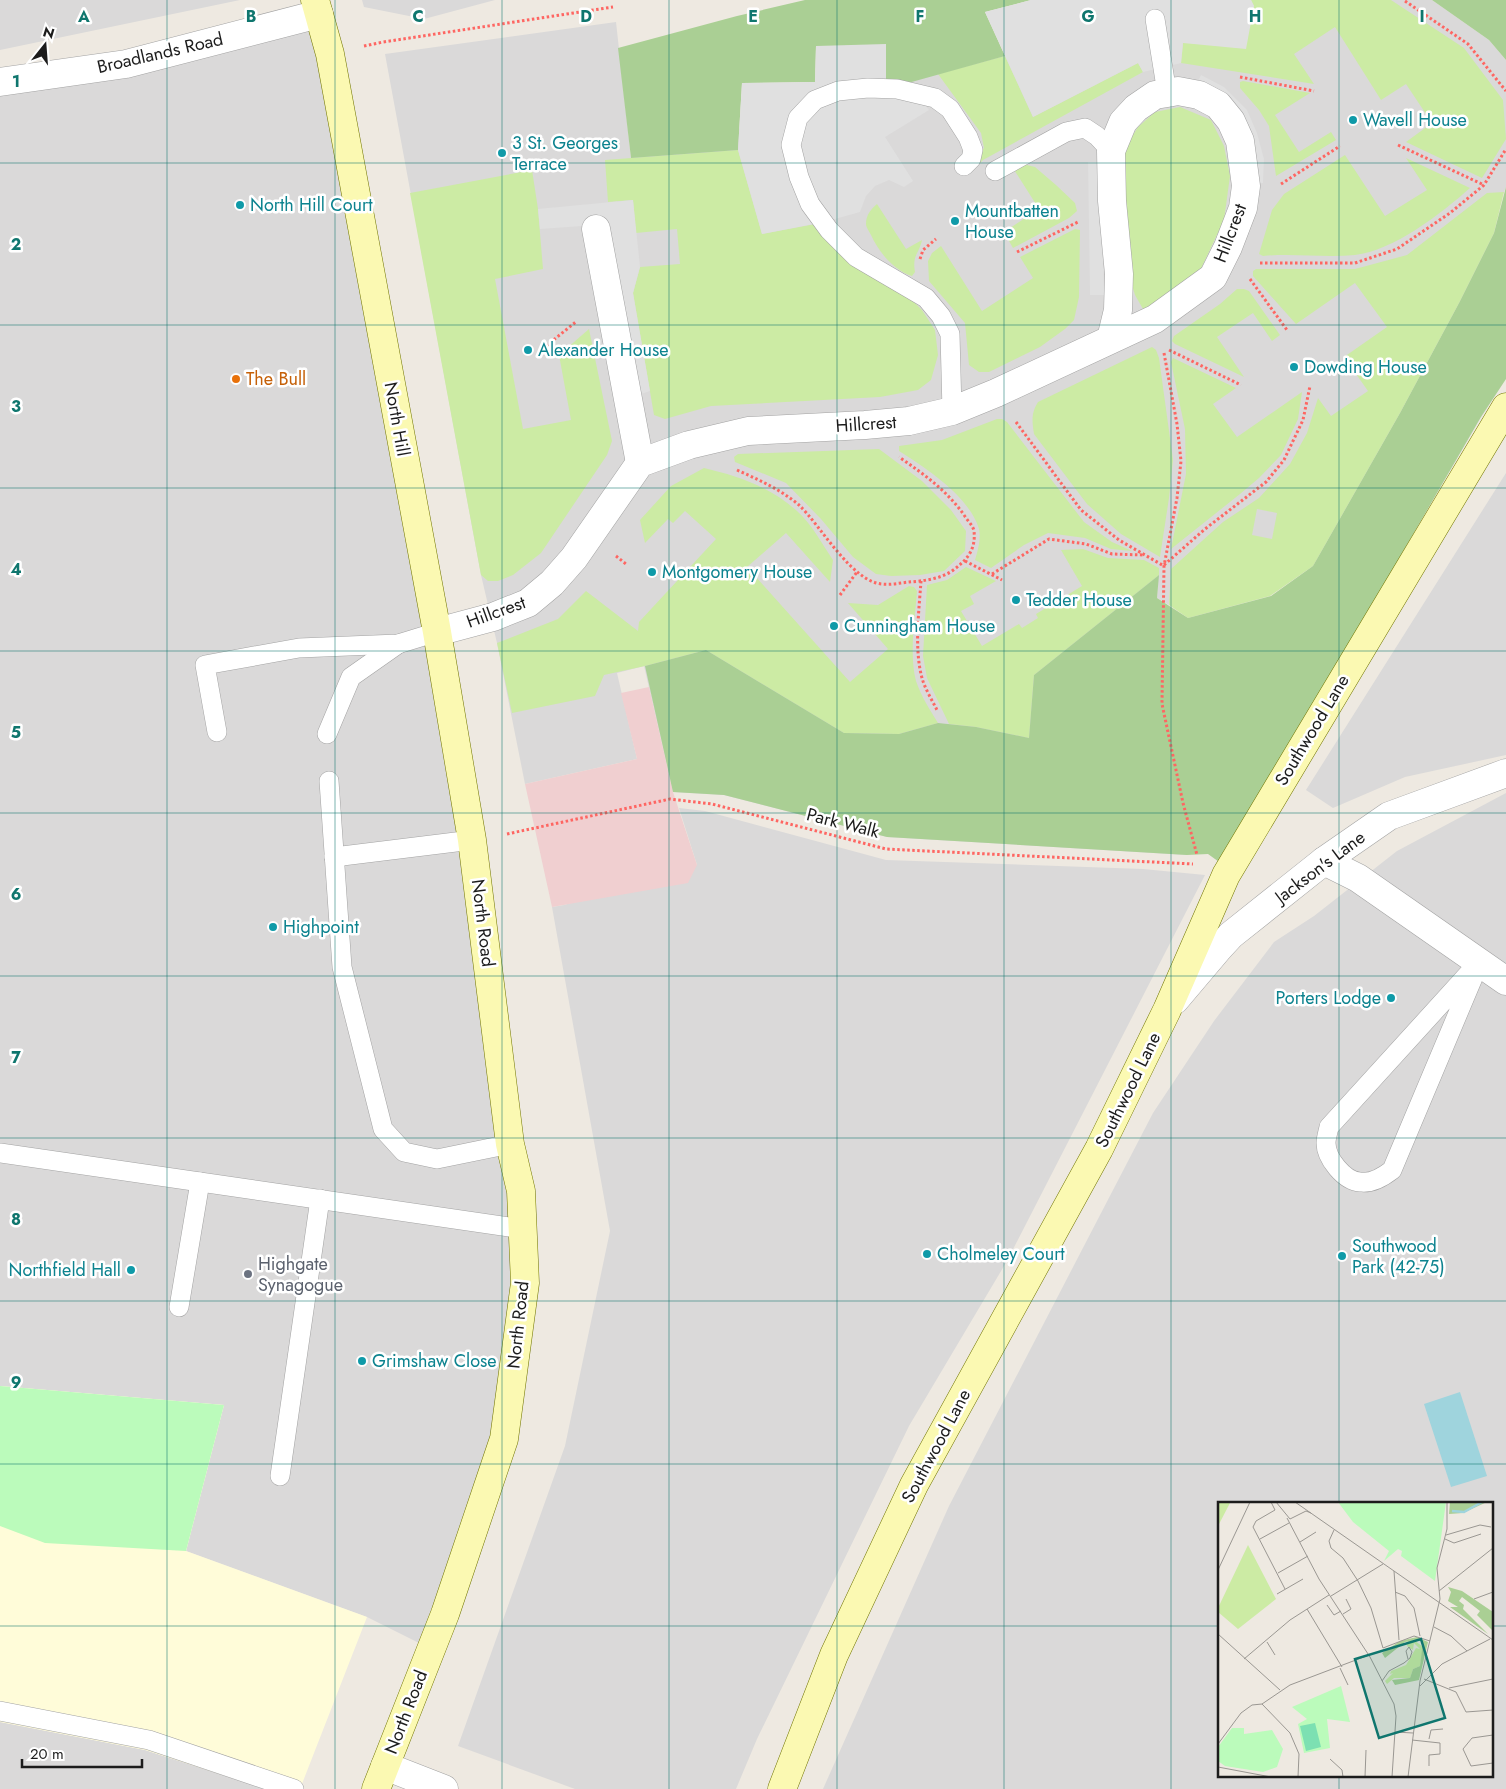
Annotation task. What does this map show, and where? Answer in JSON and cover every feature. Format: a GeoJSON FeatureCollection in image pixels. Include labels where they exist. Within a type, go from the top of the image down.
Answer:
{"type":"FeatureCollection","features":[{"type":"Feature","properties":{"kind":"main road","name":"North Hill"},"geometry":{"type":"LineString","coordinates":[[317,7],[330,54],[437,632],[472,840]]}},
{"type":"Feature","properties":{"kind":"main road","name":"Southwood Lane"},"geometry":{"type":"LineString","coordinates":[[782,1789],[834,1655],[914,1485],[1099,1149],[1167,1010],[1226,875],[1506,407]]}},
{"type":"Feature","properties":{"kind":"main road","name":"North Road"},"geometry":{"type":"LineString","coordinates":[[381,1778],[445,1614],[504,1439],[525,1283],[521,1191],[510,1144],[472,840]]}},
{"type":"Feature","properties":{"kind":"street","name":"Broadlands Road"},"geometry":{"type":"LineString","coordinates":[[0,82],[126,64],[317,7]]}},
{"type":"Feature","properties":{"kind":"street","name":"Hillcrest"},"geometry":{"type":"LineString","coordinates":[[437,632],[493,617],[528,603],[552,582],[574,558],[640,463],[689,445],[748,431],[909,421],[952,411],[996,393],[1155,319],[1213,277],[1228,247],[1243,208],[1246,186],[1240,141],[1231,121],[1218,105],[1199,95],[1178,91],[1155,95],[1136,108],[1123,122],[1111,151],[1112,201],[1119,274],[1118,310],[1111,339]]}},
{"type":"Feature","properties":{"kind":"street"},"geometry":{"type":"LineString","coordinates":[[596,229],[640,463]]}},
{"type":"Feature","properties":{"kind":"street","name":"Jackson's Lane"},"geometry":{"type":"LineString","coordinates":[[1167,1010],[1231,935],[1324,861],[1389,816],[1506,773]]}},
{"type":"Feature","properties":{"kind":"street"},"geometry":{"type":"LineString","coordinates":[[1324,861],[1358,878],[1480,961],[1506,981]]}},
{"type":"Feature","properties":{"kind":"street"},"geometry":{"type":"LineString","coordinates":[[381,1778],[444,1789]]}},
{"type":"Feature","properties":{"kind":"lane"},"geometry":{"type":"LineString","coordinates":[[1155,20],[1166,93]]}},
{"type":"Feature","properties":{"kind":"lane"},"geometry":{"type":"LineString","coordinates":[[952,411],[950,334],[940,316],[926,298],[856,257],[829,230],[810,204],[799,177],[791,145],[798,118],[815,100],[838,91],[868,88],[896,90],[935,98],[950,109],[968,137],[973,150],[971,159],[964,166]]}},
{"type":"Feature","properties":{"kind":"lane"},"geometry":{"type":"LineString","coordinates":[[995,171],[1066,132],[1085,128],[1097,136],[1111,151]]}},
{"type":"Feature","properties":{"kind":"lane"},"geometry":{"type":"LineString","coordinates":[[217,732],[205,665],[299,648],[398,644],[437,632]]}},
{"type":"Feature","properties":{"kind":"lane"},"geometry":{"type":"LineString","coordinates":[[328,734],[350,677],[398,644]]}},
{"type":"Feature","properties":{"kind":"lane"},"geometry":{"type":"LineString","coordinates":[[329,781],[342,968],[383,1129],[404,1152],[437,1159],[510,1144]]}},
{"type":"Feature","properties":{"kind":"lane"},"geometry":{"type":"LineString","coordinates":[[334,857],[472,840]]}},
{"type":"Feature","properties":{"kind":"lane"},"geometry":{"type":"LineString","coordinates":[[1480,961],[1392,1170],[1380,1179],[1359,1182],[1341,1173],[1330,1158],[1326,1144],[1329,1128],[1480,961]]}},
{"type":"Feature","properties":{"kind":"lane"},"geometry":{"type":"LineString","coordinates":[[0,1153],[523,1229]]}},
{"type":"Feature","properties":{"kind":"lane"},"geometry":{"type":"LineString","coordinates":[[179,1307],[200,1182]]}},
{"type":"Feature","properties":{"kind":"lane"},"geometry":{"type":"LineString","coordinates":[[280,1476],[320,1199]]}},
{"type":"Feature","properties":{"kind":"lane"},"geometry":{"type":"LineString","coordinates":[[0,1711],[149,1740],[294,1789]]}},
{"type":"Feature","properties":{"kind":"path"},"geometry":{"type":"LineString","coordinates":[[1405,1],[1468,44],[1506,91]]}},
{"type":"Feature","properties":{"kind":"path"},"geometry":{"type":"LineString","coordinates":[[330,54],[383,42],[613,7]]}},
{"type":"Feature","properties":{"kind":"path"},"geometry":{"type":"LineString","coordinates":[[1236,76],[1314,91]]}},
{"type":"Feature","properties":{"kind":"path"},"geometry":{"type":"LineString","coordinates":[[1276,187],[1340,146]]}},
{"type":"Feature","properties":{"kind":"path"},"geometry":{"type":"LineString","coordinates":[[1398,146],[1484,185]]}},
{"type":"Feature","properties":{"kind":"path"},"geometry":{"type":"LineString","coordinates":[[1259,263],[1355,263],[1398,249],[1450,213],[1484,185],[1506,149]]}},
{"type":"Feature","properties":{"kind":"path"},"geometry":{"type":"LineString","coordinates":[[1017,252],[1085,218]]}},
{"type":"Feature","properties":{"kind":"path"},"geometry":{"type":"LineString","coordinates":[[1245,272],[1287,330]]}},
{"type":"Feature","properties":{"kind":"path"},"geometry":{"type":"LineString","coordinates":[[546,346],[578,321]]}},
{"type":"Feature","properties":{"kind":"path"},"geometry":{"type":"LineString","coordinates":[[1164,566],[1177,498],[1180,461],[1177,424],[1162,347],[1241,385]]}},
{"type":"Feature","properties":{"kind":"path"},"geometry":{"type":"LineString","coordinates":[[1164,566],[1205,529],[1266,482],[1284,460],[1303,420],[1310,386]]}},
{"type":"Feature","properties":{"kind":"path"},"geometry":{"type":"LineString","coordinates":[[1014,418],[1081,510],[1119,540],[1164,566]]}},
{"type":"Feature","properties":{"kind":"path"},"geometry":{"type":"LineString","coordinates":[[733,468],[773,486],[799,506],[826,535],[850,566],[866,579],[881,584],[920,581],[946,576],[965,561],[971,553],[974,542],[974,528],[957,505],[934,482],[896,455]]}},
{"type":"Feature","properties":{"kind":"path"},"geometry":{"type":"LineString","coordinates":[[992,574],[1049,539],[1086,544],[1112,554],[1145,555]]}},
{"type":"Feature","properties":{"kind":"path"},"geometry":{"type":"LineString","coordinates":[[965,561],[1002,580]]}},
{"type":"Feature","properties":{"kind":"path","name":"Park Walk"},"geometry":{"type":"LineString","coordinates":[[472,840],[670,799],[712,804],[886,849],[1200,864],[1183,803],[1162,704],[1164,566]]}},
{"type":"Feature","properties":{"kind":"path"},"geometry":{"type":"LineString","coordinates":[[840,594],[857,572]]}},
{"type":"Feature","properties":{"kind":"path"},"geometry":{"type":"LineString","coordinates":[[920,581],[919,661],[922,680],[937,710]]}},
{"type":"Feature","properties":{"kind":"shaded area"},"geometry":{"type":"Polygon","coordinates":[[[0,0],[240,0],[0,50],[0,0]]]}},
{"type":"Feature","properties":{"kind":"shaded area"},"geometry":{"type":"Polygon","coordinates":[[[362,0],[495,0],[424,19],[364,7],[362,0]]]}},
{"type":"Feature","properties":{"kind":"shaded area"},"geometry":{"type":"Polygon","coordinates":[[[1031,0],[1432,0],[1489,40],[1506,60],[1506,187],[1313,566],[1169,605],[1157,598],[1158,576],[1034,675],[1175,805],[1187,855],[887,837],[724,795],[673,792],[644,666],[617,673],[637,759],[525,784],[497,643],[481,575],[385,54],[616,22],[631,158],[1004,56],[1031,0]]]}},
{"type":"Feature","properties":{"kind":"shaded area"},"geometry":{"type":"Polygon","coordinates":[[[1031,0],[1251,0],[1254,6],[1246,49],[1183,43],[1181,63],[1143,72],[1138,63],[1033,117],[985,12],[1031,0]]]}},
{"type":"Feature","properties":{"kind":"shaded area"},"geometry":{"type":"Polygon","coordinates":[[[319,14],[521,1191],[504,1439],[431,1649],[367,1617],[186,1551],[224,1405],[0,1386],[0,82],[319,14]]]}},
{"type":"Feature","properties":{"kind":"shaded area"},"geometry":{"type":"Polygon","coordinates":[[[886,44],[886,81],[908,83],[929,110],[885,137],[913,181],[904,187],[889,180],[875,186],[866,196],[860,212],[824,222],[762,234],[738,150],[742,83],[815,82],[816,46],[886,44]]]}},
{"type":"Feature","properties":{"kind":"shaded area"},"geometry":{"type":"Polygon","coordinates":[[[1201,75],[1224,87],[1247,110],[1257,133],[1264,159],[1263,183],[1253,184],[1195,87],[1201,75]]]}},
{"type":"Feature","properties":{"kind":"shaded area"},"geometry":{"type":"Polygon","coordinates":[[[1088,162],[1102,162],[1104,295],[1090,295],[1088,162]]]}},
{"type":"Feature","properties":{"kind":"shaded area"},"geometry":{"type":"Polygon","coordinates":[[[633,200],[640,267],[633,293],[650,391],[635,396],[610,224],[540,229],[538,209],[633,200]]]}},
{"type":"Feature","properties":{"kind":"shaded area"},"geometry":{"type":"Polygon","coordinates":[[[1506,473],[1506,755],[1405,777],[1333,808],[1306,790],[1506,473]]]}},
{"type":"Feature","properties":{"kind":"shaded area"},"geometry":{"type":"Polygon","coordinates":[[[649,687],[673,792],[697,865],[688,883],[552,907],[525,784],[637,759],[621,693],[649,687]]]}},
{"type":"Feature","properties":{"kind":"shaded area"},"geometry":{"type":"Polygon","coordinates":[[[1506,793],[1506,1789],[823,1789],[949,1506],[1153,1113],[1214,1021],[1274,942],[1314,916],[1397,851],[1506,793]]]}},
{"type":"Feature","properties":{"kind":"shaded area"},"geometry":{"type":"Polygon","coordinates":[[[679,808],[705,811],[886,860],[1143,869],[1205,875],[1007,1261],[909,1426],[757,1739],[736,1789],[575,1789],[458,1746],[565,1446],[610,1231],[552,907],[697,865],[679,808]]]}},
{"type":"Feature","properties":{"kind":"shaded area"},"geometry":{"type":"Polygon","coordinates":[[[0,1386],[224,1405],[186,1551],[367,1617],[300,1789],[266,1789],[145,1750],[0,1722],[0,1386]]]}},
{"type":"Feature","properties":{"kind":"shaded area"},"geometry":{"type":"Polygon","coordinates":[[[0,1722],[145,1750],[266,1789],[0,1789],[0,1722]]]}},
{"type":"Feature","properties":{"kind":"green space"},"geometry":{"type":"Polygon","coordinates":[[[805,0],[1031,0],[985,12],[1005,56],[908,83],[886,81],[816,46],[815,82],[742,83],[738,150],[631,158],[618,48],[805,0]]]}},
{"type":"Feature","properties":{"kind":"green space"},"geometry":{"type":"Polygon","coordinates":[[[1251,0],[1391,0],[1464,48],[1503,100],[1506,139],[1482,178],[1406,142],[1432,123],[1406,84],[1381,100],[1335,27],[1294,54],[1314,84],[1181,63],[1183,43],[1254,6],[1251,0]]]}},
{"type":"Feature","properties":{"kind":"green space"},"geometry":{"type":"Polygon","coordinates":[[[1432,0],[1506,0],[1506,60],[1489,40],[1432,0]]]}},
{"type":"Feature","properties":{"kind":"green space"},"geometry":{"type":"Polygon","coordinates":[[[1005,56],[1033,117],[1138,63],[1143,72],[983,160],[969,174],[966,170],[984,148],[981,133],[938,74],[1005,56]]]}},
{"type":"Feature","properties":{"kind":"green space"},"geometry":{"type":"Polygon","coordinates":[[[1240,82],[1310,93],[1275,115],[1299,152],[1331,132],[1336,140],[1276,176],[1269,126],[1259,110],[1240,88],[1240,82]]]}},
{"type":"Feature","properties":{"kind":"green space"},"geometry":{"type":"Polygon","coordinates":[[[1180,107],[1211,120],[1224,146],[1230,176],[1224,220],[1199,273],[1157,305],[1143,309],[1135,295],[1130,279],[1123,151],[1138,127],[1155,112],[1180,107]]]}},
{"type":"Feature","properties":{"kind":"green space"},"geometry":{"type":"Polygon","coordinates":[[[738,150],[762,234],[815,224],[907,295],[922,310],[935,330],[938,355],[931,380],[918,390],[880,397],[711,406],[665,419],[654,415],[633,293],[640,267],[680,264],[677,229],[636,233],[633,200],[608,202],[605,160],[738,150]]]}},
{"type":"Feature","properties":{"kind":"green space"},"geometry":{"type":"Polygon","coordinates":[[[1345,155],[1385,216],[1427,190],[1406,158],[1470,188],[1446,208],[1401,239],[1370,252],[1332,256],[1263,256],[1259,254],[1272,210],[1284,194],[1345,155]]]}},
{"type":"Feature","properties":{"kind":"green space"},"geometry":{"type":"Polygon","coordinates":[[[1023,164],[1035,167],[1056,185],[1075,203],[1077,211],[1069,218],[1013,248],[1004,232],[1039,209],[1013,168],[1023,164]]]}},
{"type":"Feature","properties":{"kind":"green space"},"geometry":{"type":"Polygon","coordinates":[[[532,170],[538,209],[543,269],[495,279],[523,429],[571,420],[559,355],[589,329],[612,441],[607,455],[541,553],[513,575],[498,581],[488,581],[481,575],[410,193],[532,170]]]}},
{"type":"Feature","properties":{"kind":"green space"},"geometry":{"type":"Polygon","coordinates":[[[1506,187],[1506,379],[1481,417],[1222,864],[1208,854],[1187,855],[887,837],[724,795],[673,792],[645,666],[706,650],[844,733],[899,734],[938,723],[976,727],[1029,738],[1034,675],[1159,575],[1157,598],[1188,618],[1271,596],[1313,566],[1400,413],[1459,303],[1494,233],[1506,187]]]}},
{"type":"Feature","properties":{"kind":"green space"},"geometry":{"type":"Polygon","coordinates":[[[1504,192],[1494,233],[1400,413],[1313,566],[1270,596],[1188,618],[1169,605],[1171,569],[1223,522],[1259,498],[1290,464],[1307,433],[1318,398],[1331,416],[1368,391],[1344,357],[1387,327],[1355,283],[1296,324],[1253,276],[1253,271],[1256,269],[1355,269],[1407,255],[1487,193],[1504,192]],[[1257,509],[1252,535],[1272,539],[1277,513],[1257,509]]]}},
{"type":"Feature","properties":{"kind":"green space"},"geometry":{"type":"Polygon","coordinates":[[[877,204],[906,249],[922,240],[915,258],[915,272],[912,276],[887,260],[867,228],[866,221],[868,215],[877,204]]]}},
{"type":"Feature","properties":{"kind":"green space"},"geometry":{"type":"Polygon","coordinates":[[[1075,229],[1080,230],[1079,297],[1074,320],[1040,347],[989,372],[979,372],[969,365],[965,323],[929,281],[928,261],[932,253],[941,246],[982,311],[1033,278],[1020,257],[1075,229]]]}},
{"type":"Feature","properties":{"kind":"green space"},"geometry":{"type":"Polygon","coordinates":[[[1237,289],[1249,291],[1280,335],[1272,341],[1253,313],[1217,337],[1244,377],[1172,341],[1174,336],[1220,304],[1237,289]]]}},
{"type":"Feature","properties":{"kind":"green space"},"geometry":{"type":"Polygon","coordinates":[[[1152,347],[1156,350],[1159,358],[1173,460],[1160,557],[1121,534],[1087,504],[1034,434],[1033,421],[1034,410],[1038,402],[1152,347]]]}},
{"type":"Feature","properties":{"kind":"green space"},"geometry":{"type":"Polygon","coordinates":[[[1173,358],[1236,388],[1213,404],[1237,437],[1302,392],[1298,419],[1281,455],[1259,478],[1171,549],[1186,474],[1185,429],[1171,362],[1173,358]]]}},
{"type":"Feature","properties":{"kind":"green space"},"geometry":{"type":"Polygon","coordinates":[[[997,419],[1007,422],[1084,522],[1112,542],[1132,551],[1111,549],[1085,538],[1048,533],[1024,545],[991,568],[975,560],[980,534],[978,526],[965,503],[933,474],[899,451],[899,446],[942,440],[997,419]]]}},
{"type":"Feature","properties":{"kind":"green space"},"geometry":{"type":"Polygon","coordinates":[[[879,449],[922,481],[951,510],[966,531],[965,551],[944,571],[920,575],[891,576],[876,574],[853,557],[821,519],[786,483],[735,462],[734,457],[738,454],[879,449]]]}},
{"type":"Feature","properties":{"kind":"green space"},"geometry":{"type":"Polygon","coordinates":[[[704,468],[742,479],[776,495],[802,516],[816,534],[833,560],[830,582],[786,533],[747,567],[850,682],[888,649],[848,603],[878,605],[909,586],[914,587],[917,591],[913,636],[914,671],[920,692],[938,723],[899,734],[844,733],[706,650],[604,675],[595,696],[512,713],[497,643],[558,619],[586,591],[638,631],[639,622],[716,539],[685,511],[673,523],[668,519],[645,543],[640,520],[671,486],[704,468]]]}},
{"type":"Feature","properties":{"kind":"green space"},"geometry":{"type":"Polygon","coordinates":[[[1083,549],[1108,558],[1144,560],[1159,568],[1159,575],[1034,675],[1029,738],[976,727],[949,724],[927,678],[923,656],[927,585],[947,580],[966,567],[996,581],[970,596],[974,604],[961,611],[982,646],[1019,624],[1022,628],[1038,618],[1036,614],[1082,586],[1061,550],[1083,549]]]}},
{"type":"Feature","properties":{"kind":"green space"},"geometry":{"type":"Polygon","coordinates":[[[0,1386],[224,1405],[186,1551],[45,1543],[0,1526],[0,1386]]]}},
{"type":"Feature","properties":{"kind":"water"},"geometry":{"type":"Polygon","coordinates":[[[1460,1392],[1487,1476],[1451,1487],[1424,1404],[1460,1392]]]}},
{"type":"Feature","properties":{"kind":"place","name":"Wavell House"},"geometry":{"type":"Point","coordinates":[1353,120]}},
{"type":"Feature","properties":{"kind":"place","name":"3 St. Georges Terrace"},"geometry":{"type":"Point","coordinates":[502,153]}},
{"type":"Feature","properties":{"kind":"place","name":"North Hill Court"},"geometry":{"type":"Point","coordinates":[240,205]}},
{"type":"Feature","properties":{"kind":"place","name":"Mountbatten House"},"geometry":{"type":"Point","coordinates":[955,221]}},
{"type":"Feature","properties":{"kind":"place","name":"Alexander House"},"geometry":{"type":"Point","coordinates":[528,350]}},
{"type":"Feature","properties":{"kind":"place","name":"Dowding House"},"geometry":{"type":"Point","coordinates":[1294,367]}},
{"type":"Feature","properties":{"kind":"place","name":"The Bull"},"geometry":{"type":"Point","coordinates":[236,379]}},
{"type":"Feature","properties":{"kind":"place","name":"Montgomery House"},"geometry":{"type":"Point","coordinates":[652,572]}},
{"type":"Feature","properties":{"kind":"place","name":"Tedder House"},"geometry":{"type":"Point","coordinates":[1016,600]}},
{"type":"Feature","properties":{"kind":"place","name":"Cunningham House"},"geometry":{"type":"Point","coordinates":[834,626]}},
{"type":"Feature","properties":{"kind":"place","name":"Highpoint"},"geometry":{"type":"Point","coordinates":[273,927]}},
{"type":"Feature","properties":{"kind":"place","name":"Porters Lodge"},"geometry":{"type":"Point","coordinates":[1391,998]}},
{"type":"Feature","properties":{"kind":"place","name":"Cholmeley Court"},"geometry":{"type":"Point","coordinates":[927,1254]}},
{"type":"Feature","properties":{"kind":"place","name":"Southwood Park (42-75)"},"geometry":{"type":"Point","coordinates":[1342,1256]}},
{"type":"Feature","properties":{"kind":"place","name":"Northfield Hall"},"geometry":{"type":"Point","coordinates":[131,1270]}},
{"type":"Feature","properties":{"kind":"place","name":"Highgate Synagogue"},"geometry":{"type":"Point","coordinates":[248,1274]}},
{"type":"Feature","properties":{"kind":"place","name":"Grimshaw Close"},"geometry":{"type":"Point","coordinates":[362,1361]}}]}
